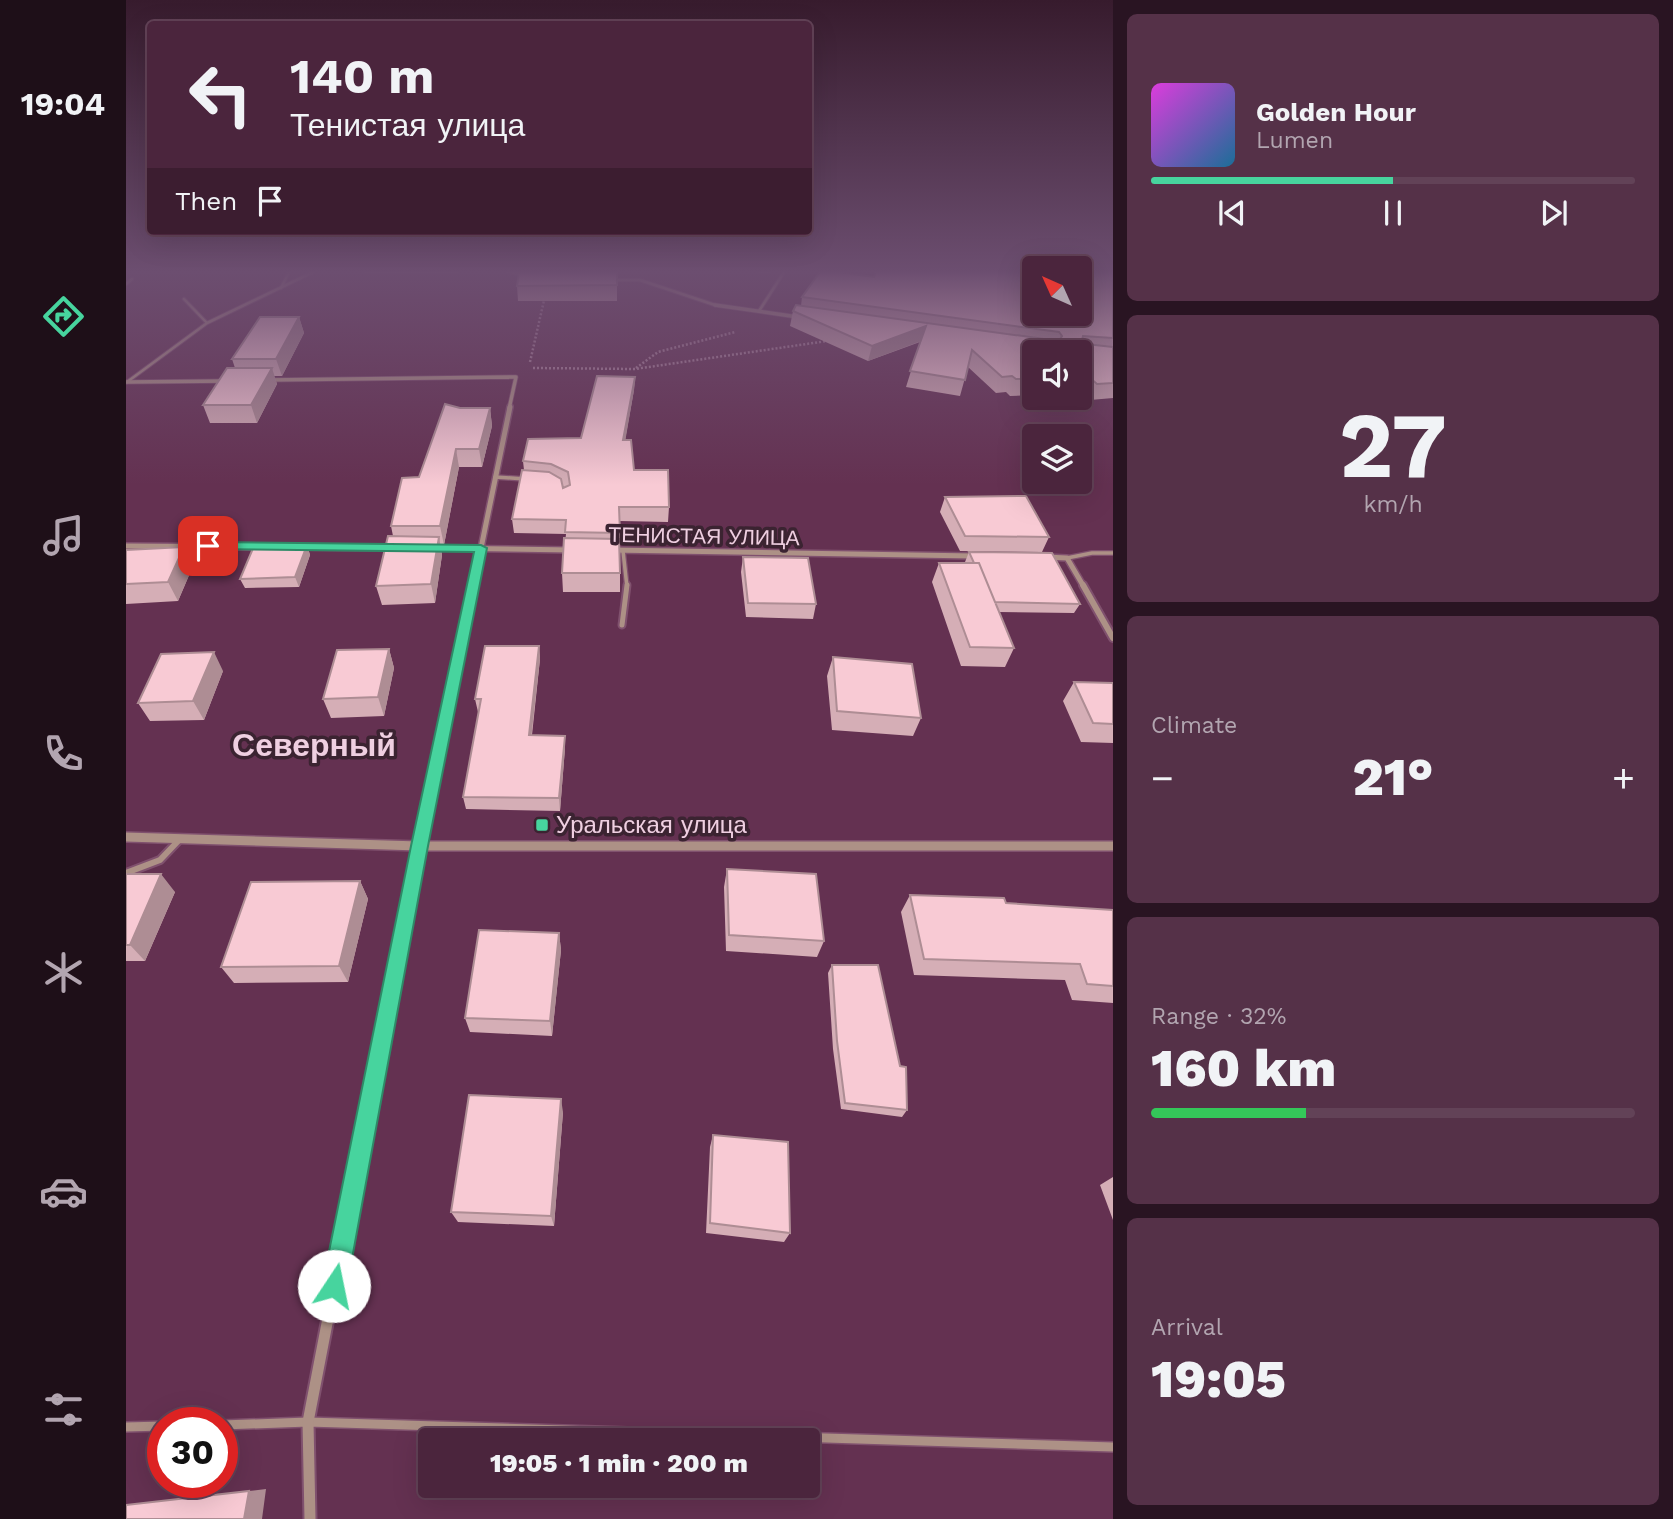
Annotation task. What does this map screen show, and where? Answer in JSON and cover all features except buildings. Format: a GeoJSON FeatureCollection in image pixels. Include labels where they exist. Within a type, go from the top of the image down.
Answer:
{"type":"FeatureCollection","features":[{"type":"Feature","properties":{"kind":"street"},"geometry":{"type":"LineString","coordinates":[[266,380],[516,377],[419,846],[308,1422],[310,1519]]}},
{"type":"Feature","properties":{"kind":"street"},"geometry":{"type":"LineString","coordinates":[[127,382],[238,381]]}},
{"type":"Feature","properties":{"kind":"street"},"geometry":{"type":"LineString","coordinates":[[126,546],[276,547]]}},
{"type":"Feature","properties":{"kind":"street"},"geometry":{"type":"LineString","coordinates":[[290,547],[399,548]]}},
{"type":"Feature","properties":{"kind":"street","name":"ТЕНИСТАЯ УЛИЦА"},"geometry":{"type":"LineString","coordinates":[[426,548],[584,550]]}},
{"type":"Feature","properties":{"kind":"street","name":"ТЕНИСТАЯ УЛИЦА"},"geometry":{"type":"LineString","coordinates":[[597,550],[984,556]]}},
{"type":"Feature","properties":{"kind":"street"},"geometry":{"type":"LineString","coordinates":[[1039,557],[1067,558],[1113,638]]}},
{"type":"Feature","properties":{"kind":"street"},"geometry":{"type":"LineString","coordinates":[[126,837],[419,846],[1113,846]]}},
{"type":"Feature","properties":{"kind":"lane"},"geometry":{"type":"LineString","coordinates":[[127,382],[180,343]]}},
{"type":"Feature","properties":{"kind":"lane"},"geometry":{"type":"LineString","coordinates":[[495,477],[529,480]]}},
{"type":"Feature","properties":{"kind":"lane"},"geometry":{"type":"LineString","coordinates":[[622,551],[627,568],[628,605],[622,625]]}},
{"type":"Feature","properties":{"kind":"lane"},"geometry":{"type":"LineString","coordinates":[[1067,558],[1092,553],[1113,553]]}},
{"type":"Feature","properties":{"kind":"lane"},"geometry":{"type":"LineString","coordinates":[[126,873],[160,860],[180,839]]}},
{"type":"Feature","properties":{"kind":"lane"},"geometry":{"type":"LineString","coordinates":[[238,1424],[308,1422],[1113,1447]]}},
{"type":"Feature","properties":{"kind":"lane"},"geometry":{"type":"LineString","coordinates":[[126,1427],[147,1426]]}},
{"type":"Feature","properties":{"kind":"path"},"geometry":{"type":"LineString","coordinates":[[535,343],[529,368],[635,369],[808,343]]}},
{"type":"Feature","properties":{"kind":"path"},"geometry":{"type":"LineString","coordinates":[[635,369],[658,352],[693,343]]}},
{"type":"Feature","properties":{"kind":"place","name":"Уральская улица"},"geometry":{"type":"Point","coordinates":[542,825]}},
{"type":"Feature","properties":{"kind":"district","name":"Северный"},"geometry":{"type":"Point","coordinates":[314,745]}},
{"type":"Feature","properties":{"kind":"route"},"geometry":{"type":"LineString","coordinates":[[208,546],[481,548],[419,846],[334,1286]]}}]}
